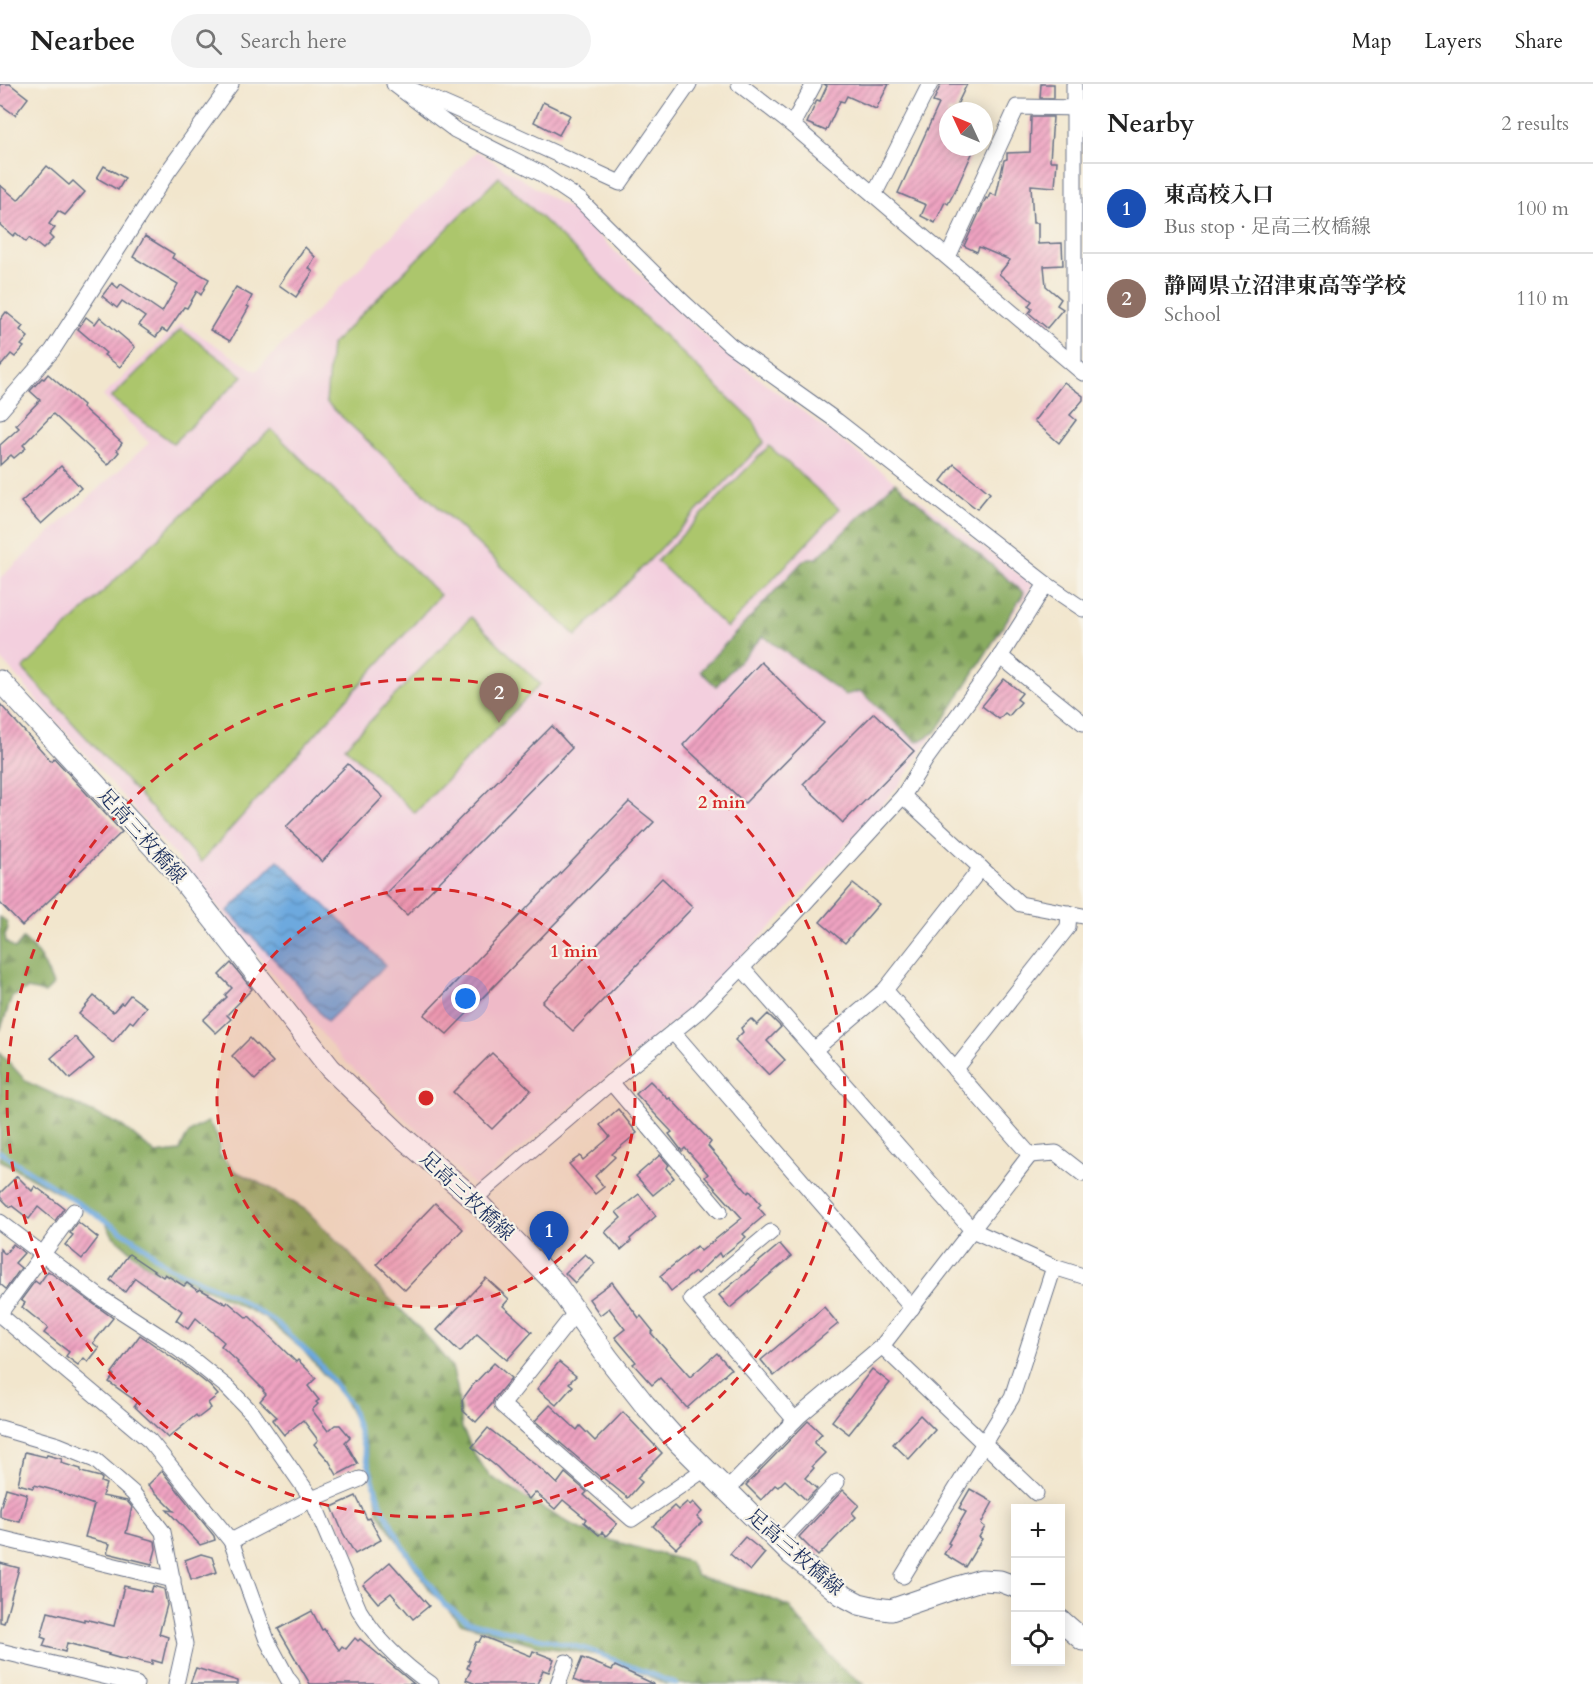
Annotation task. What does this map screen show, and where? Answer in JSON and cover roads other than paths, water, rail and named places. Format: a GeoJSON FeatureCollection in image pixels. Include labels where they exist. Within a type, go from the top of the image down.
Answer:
{"type":"FeatureCollection","features":[{"type":"Feature","properties":{"kind":"main road","name":"足高三枚橋線"},"geometry":{"type":"LineString","coordinates":[[3,691],[172,868],[330,1068],[399,1134],[474,1199],[556,1284],[608,1358],[645,1405],[779,1543],[842,1595],[859,1604],[876,1608],[891,1610],[981,1580],[1000,1581],[1011,1585]]}},
{"type":"Feature","properties":{"kind":"main road"},"geometry":{"type":"LineString","coordinates":[[1065,1624],[1083,1640]]}},
{"type":"Feature","properties":{"kind":"street"},"geometry":{"type":"LineString","coordinates":[[0,411],[52,351],[169,170],[231,84]]}},
{"type":"Feature","properties":{"kind":"street"},"geometry":{"type":"LineString","coordinates":[[394,84],[455,130],[540,173],[580,200],[730,345],[837,421],[1046,584],[1083,609]]}},
{"type":"Feature","properties":{"kind":"street"},"geometry":{"type":"LineString","coordinates":[[398,84],[620,183],[689,84]]}},
{"type":"Feature","properties":{"kind":"street"},"geometry":{"type":"LineString","coordinates":[[739,84],[792,125],[1078,368]]}},
{"type":"Feature","properties":{"kind":"street"},"geometry":{"type":"LineString","coordinates":[[792,125],[814,84]]}},
{"type":"Feature","properties":{"kind":"street"},"geometry":{"type":"LineString","coordinates":[[874,195],[930,84]]}},
{"type":"Feature","properties":{"kind":"street"},"geometry":{"type":"LineString","coordinates":[[1074,84],[1078,108],[1078,368]]}},
{"type":"Feature","properties":{"kind":"street"},"geometry":{"type":"LineString","coordinates":[[948,257],[1017,107],[1078,108]]}},
{"type":"Feature","properties":{"kind":"street"},"geometry":{"type":"LineString","coordinates":[[474,1199],[611,1082],[699,1011],[791,918],[903,796],[926,759],[1000,656],[1046,584]]}},
{"type":"Feature","properties":{"kind":"street"},"geometry":{"type":"LineString","coordinates":[[1000,656],[1083,723]]}},
{"type":"Feature","properties":{"kind":"street"},"geometry":{"type":"LineString","coordinates":[[903,796],[1020,904],[1076,915],[955,1070]]}},
{"type":"Feature","properties":{"kind":"street"},"geometry":{"type":"LineString","coordinates":[[814,1050],[885,990],[981,868]]}},
{"type":"Feature","properties":{"kind":"street"},"geometry":{"type":"LineString","coordinates":[[742,968],[972,1230],[1054,1267],[1083,1276]]}},
{"type":"Feature","properties":{"kind":"street"},"geometry":{"type":"LineString","coordinates":[[885,990],[1029,1155]]}},
{"type":"Feature","properties":{"kind":"street"},"geometry":{"type":"LineString","coordinates":[[673,1032],[912,1308]]}},
{"type":"Feature","properties":{"kind":"street"},"geometry":{"type":"LineString","coordinates":[[611,1082],[720,1211]]}},
{"type":"Feature","properties":{"kind":"street"},"geometry":{"type":"LineString","coordinates":[[727,1490],[795,1420],[882,1346],[1029,1155],[1056,1153],[1083,1174]]}},
{"type":"Feature","properties":{"kind":"street"},"geometry":{"type":"LineString","coordinates":[[74,1211],[0,1314],[150,1441],[231,1541],[267,1640],[292,1684]]}},
{"type":"Feature","properties":{"kind":"street"},"geometry":{"type":"LineString","coordinates":[[0,1222],[101,1298],[166,1340],[228,1388],[253,1414],[312,1499],[359,1610],[368,1625],[411,1671],[431,1684]]}},
{"type":"Feature","properties":{"kind":"street"},"geometry":{"type":"LineString","coordinates":[[771,1232],[692,1299],[795,1420]]}},
{"type":"Feature","properties":{"kind":"street"},"geometry":{"type":"LineString","coordinates":[[903,1576],[1012,1397],[1054,1267]]}},
{"type":"Feature","properties":{"kind":"street"},"geometry":{"type":"LineString","coordinates":[[576,1312],[501,1406],[632,1518],[705,1469]]}},
{"type":"Feature","properties":{"kind":"street"},"geometry":{"type":"LineString","coordinates":[[882,1346],[1036,1493]]}},
{"type":"Feature","properties":{"kind":"street"},"geometry":{"type":"LineString","coordinates":[[0,1428],[58,1445],[95,1460],[133,1493],[164,1532],[185,1644],[176,1684]]}},
{"type":"Feature","properties":{"kind":"street"},"geometry":{"type":"LineString","coordinates":[[231,1541],[312,1499],[360,1479]]}},
{"type":"Feature","properties":{"kind":"street"},"geometry":{"type":"LineString","coordinates":[[779,1543],[837,1482]]}},
{"type":"Feature","properties":{"kind":"street"},"geometry":{"type":"LineString","coordinates":[[0,1538],[173,1580]]}},
{"type":"Feature","properties":{"kind":"street"},"geometry":{"type":"LineString","coordinates":[[0,1651],[136,1684]]}},
{"type":"Feature","properties":{"kind":"street"},"geometry":{"type":"LineString","coordinates":[[558,1684],[566,1662]]}},
{"type":"Feature","properties":{"kind":"water"},"geometry":{"type":"Polygon","coordinates":[[[278,860],[386,965],[327,1022],[292,978],[228,911],[278,860]]]}},
{"type":"Feature","properties":{"kind":"waterway"},"geometry":{"type":"LineString","coordinates":[[0,1152],[141,1244],[168,1267],[232,1295],[277,1323],[317,1361],[351,1405],[380,1503],[404,1548],[444,1604],[469,1622],[587,1649],[676,1684]]}},
{"type":"Feature","properties":{"kind":"place","name":"静岡県立沼津東高等学校"},"geometry":{"type":"Point","coordinates":[499,723]}},
{"type":"Feature","properties":{"kind":"place","name":"東高校入口"},"geometry":{"type":"Point","coordinates":[549,1261]}}]}
